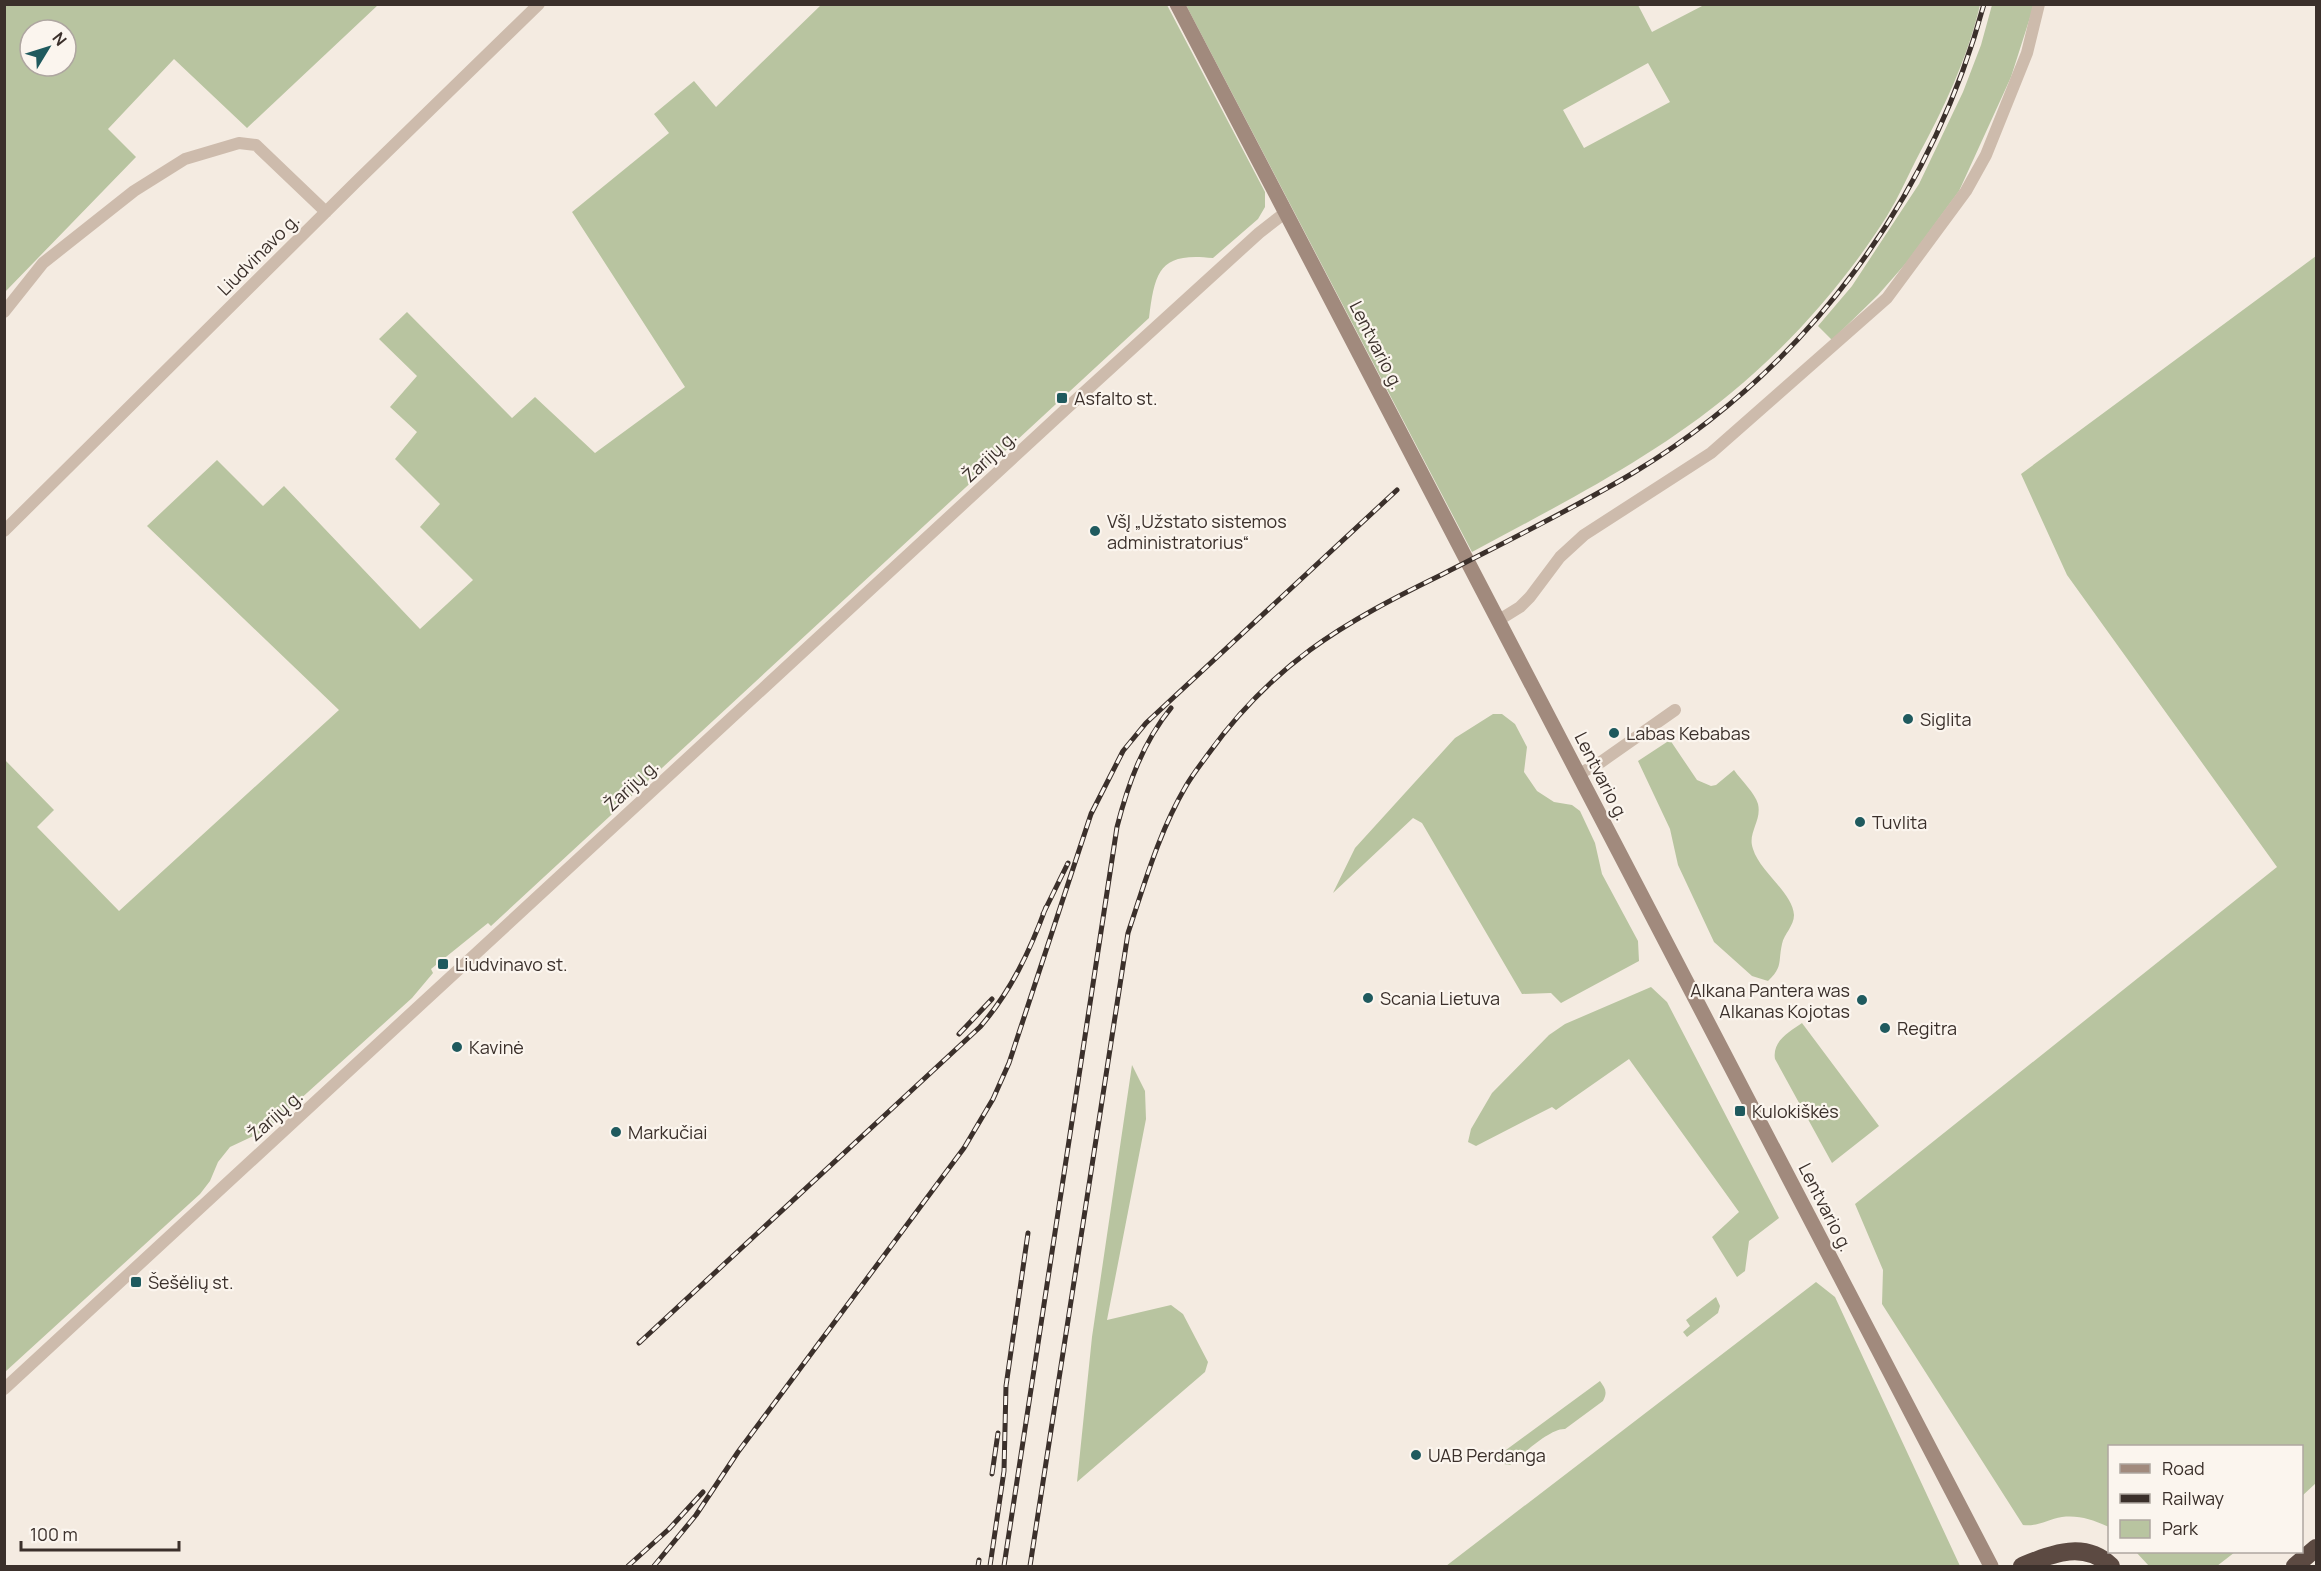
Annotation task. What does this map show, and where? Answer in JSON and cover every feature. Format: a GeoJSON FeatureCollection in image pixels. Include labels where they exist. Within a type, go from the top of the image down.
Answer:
{"type":"FeatureCollection","features":[{"type":"Feature","properties":{"kind":"highway"},"geometry":{"type":"LineString","coordinates":[[2295,1566],[2316,1548]]}},
{"type":"Feature","properties":{"kind":"highway"},"geometry":{"type":"LineString","coordinates":[[2022,1566],[2049,1555],[2072,1551],[2091,1554],[2111,1566]]}},
{"type":"Feature","properties":{"kind":"main road","name":"Lentvario g."},"geometry":{"type":"LineString","coordinates":[[1177,4],[1991,1566]]}},
{"type":"Feature","properties":{"kind":"street","name":"Liudvinavo g."},"geometry":{"type":"LineString","coordinates":[[4,531],[539,4]]}},
{"type":"Feature","properties":{"kind":"street"},"geometry":{"type":"LineString","coordinates":[[1499,621],[1530,597],[1560,557],[1584,535],[1712,453],[1887,298],[1966,191],[1986,155],[2027,53],[2039,4]]}},
{"type":"Feature","properties":{"kind":"street"},"geometry":{"type":"LineString","coordinates":[[4,312],[43,263],[134,191],[185,159],[239,143],[256,145],[326,212]]}},
{"type":"Feature","properties":{"kind":"street","name":"Žarijų g."},"geometry":{"type":"LineString","coordinates":[[4,1389],[1079,397],[1258,233],[1286,212]]}},
{"type":"Feature","properties":{"kind":"street"},"geometry":{"type":"LineString","coordinates":[[1579,774],[1601,762],[1675,710]]}},
{"type":"Feature","properties":{"kind":"green space"},"geometry":{"type":"Polygon","coordinates":[[[5,4],[378,4],[247,128],[174,59],[108,129],[136,157],[5,292],[5,4]]]}},
{"type":"Feature","properties":{"kind":"green space"},"geometry":{"type":"Polygon","coordinates":[[[821,5],[1167,5],[1265,192],[1265,207],[1258,219],[1213,258],[1181,258],[1163,268],[1154,288],[1149,318],[491,926],[488,923],[431,969],[433,973],[412,998],[266,1130],[230,1147],[218,1162],[210,1181],[200,1194],[5,1372],[5,760],[54,810],[37,827],[119,911],[339,710],[147,526],[217,460],[263,506],[284,486],[420,629],[473,580],[420,527],[440,504],[395,459],[417,432],[390,407],[417,376],[379,339],[407,312],[512,418],[535,397],[595,453],[685,387],[572,212],[669,133],[654,114],[694,81],[716,107],[821,5]]]}},
{"type":"Feature","properties":{"kind":"green space"},"geometry":{"type":"Polygon","coordinates":[[[1186,5],[1638,5],[1652,32],[1704,5],[1980,5],[1953,84],[1891,209],[1854,264],[1796,333],[1731,393],[1670,439],[1606,479],[1472,552],[1186,5]],[[1648,63],[1563,110],[1584,148],[1670,102],[1648,63]]]}},
{"type":"Feature","properties":{"kind":"green space"},"geometry":{"type":"Polygon","coordinates":[[[1992,5],[2034,5],[2011,77],[1959,191],[1907,262],[1878,295],[1832,340],[1818,326],[1852,286],[1919,184],[1963,92],[1981,45],[1992,5]]]}},
{"type":"Feature","properties":{"kind":"green space"},"geometry":{"type":"Polygon","coordinates":[[[2316,256],[2316,1483],[2303,1495],[2303,1445],[2108,1445],[2108,1527],[2075,1517],[2023,1525],[1882,1304],[1883,1270],[1855,1204],[2277,867],[2067,575],[2021,474],[2316,256]]]}},
{"type":"Feature","properties":{"kind":"green space"},"geometry":{"type":"Polygon","coordinates":[[[1493,714],[1502,714],[1515,724],[1527,747],[1524,772],[1537,791],[1554,802],[1572,805],[1580,811],[1595,843],[1602,874],[1638,941],[1639,961],[1561,1003],[1551,993],[1522,994],[1422,823],[1413,818],[1333,893],[1355,848],[1455,738],[1493,714]]]}},
{"type":"Feature","properties":{"kind":"green space"},"geometry":{"type":"Polygon","coordinates":[[[1670,740],[1697,780],[1711,786],[1716,785],[1734,770],[1758,804],[1758,816],[1752,838],[1753,849],[1762,866],[1788,899],[1794,915],[1783,940],[1778,968],[1768,981],[1752,976],[1714,942],[1678,865],[1670,829],[1638,761],[1670,740]]]}},
{"type":"Feature","properties":{"kind":"green space"},"geometry":{"type":"Polygon","coordinates":[[[1651,987],[1667,1002],[1779,1218],[1749,1241],[1745,1271],[1737,1277],[1712,1237],[1739,1212],[1629,1059],[1556,1110],[1552,1107],[1476,1146],[1468,1142],[1471,1129],[1492,1093],[1549,1035],[1565,1024],[1651,987]]]}},
{"type":"Feature","properties":{"kind":"green space"},"geometry":{"type":"Polygon","coordinates":[[[1802,1023],[1879,1126],[1832,1163],[1775,1059],[1779,1042],[1802,1023]]]}},
{"type":"Feature","properties":{"kind":"green space"},"geometry":{"type":"Polygon","coordinates":[[[1132,1065],[1145,1091],[1146,1119],[1107,1320],[1171,1305],[1183,1314],[1208,1362],[1205,1372],[1077,1482],[1092,1337],[1132,1065]]]}},
{"type":"Feature","properties":{"kind":"green space"},"geometry":{"type":"Polygon","coordinates":[[[1816,1282],[1835,1297],[1960,1566],[1446,1566],[1816,1282]]]}},
{"type":"Feature","properties":{"kind":"green space"},"geometry":{"type":"Polygon","coordinates":[[[1716,1297],[1720,1306],[1718,1313],[1687,1337],[1683,1332],[1690,1326],[1686,1320],[1716,1297]]]}},
{"type":"Feature","properties":{"kind":"green space"},"geometry":{"type":"Polygon","coordinates":[[[1600,1381],[1605,1390],[1603,1401],[1565,1429],[1544,1437],[1510,1465],[1495,1458],[1600,1381]]]}},
{"type":"Feature","properties":{"kind":"green space"},"geometry":{"type":"Polygon","coordinates":[[[2137,1553],[2234,1553],[2217,1566],[2149,1566],[2137,1553]]]}},
{"type":"Feature","properties":{"kind":"railway"},"geometry":{"type":"LineString","coordinates":[[1030,1566],[1128,933],[1160,839],[1176,803],[1197,769],[1243,711],[1268,685],[1310,650],[1341,629],[1407,592],[1610,487],[1696,431],[1754,383],[1807,330],[1854,272],[1896,210],[1931,145],[1961,76],[1984,4]]}},
{"type":"Feature","properties":{"kind":"railway"},"geometry":{"type":"LineString","coordinates":[[654,1566],[696,1515],[738,1452],[964,1148],[993,1099],[1009,1063],[1091,814],[1123,751],[1146,723],[1397,490]]}},
{"type":"Feature","properties":{"kind":"railway"},"geometry":{"type":"LineString","coordinates":[[1004,1566],[1117,827],[1138,764],[1152,735],[1171,708]]}},
{"type":"Feature","properties":{"kind":"railway"},"geometry":{"type":"LineString","coordinates":[[1043,914],[1068,863]]}},
{"type":"Feature","properties":{"kind":"railway"},"geometry":{"type":"LineString","coordinates":[[639,1343],[980,1027],[1019,970],[1046,907]]}},
{"type":"Feature","properties":{"kind":"railway"},"geometry":{"type":"LineString","coordinates":[[959,1034],[992,999]]}},
{"type":"Feature","properties":{"kind":"railway"},"geometry":{"type":"LineString","coordinates":[[990,1566],[1004,1471],[1006,1386],[1028,1233]]}},
{"type":"Feature","properties":{"kind":"railway"},"geometry":{"type":"LineString","coordinates":[[992,1474],[998,1433]]}},
{"type":"Feature","properties":{"kind":"railway"},"geometry":{"type":"LineString","coordinates":[[628,1566],[669,1529],[703,1492]]}},
{"type":"Feature","properties":{"kind":"railway"},"geometry":{"type":"LineString","coordinates":[[978,1566],[979,1560]]}},
{"type":"Feature","properties":{"kind":"place","name":"Asfalto st."},"geometry":{"type":"Point","coordinates":[1062,398]}},
{"type":"Feature","properties":{"kind":"place","name":"VšĮ „Užstato sistemos administratorius“"},"geometry":{"type":"Point","coordinates":[1095,531]}},
{"type":"Feature","properties":{"kind":"place","name":"Siglita"},"geometry":{"type":"Point","coordinates":[1908,719]}},
{"type":"Feature","properties":{"kind":"place","name":"Labas Kebabas"},"geometry":{"type":"Point","coordinates":[1614,733]}},
{"type":"Feature","properties":{"kind":"place","name":"Tuvlita"},"geometry":{"type":"Point","coordinates":[1860,822]}},
{"type":"Feature","properties":{"kind":"place","name":"Liudvinavo st."},"geometry":{"type":"Point","coordinates":[443,964]}},
{"type":"Feature","properties":{"kind":"place","name":"Scania Lietuva"},"geometry":{"type":"Point","coordinates":[1368,998]}},
{"type":"Feature","properties":{"kind":"place","name":"Alkana Pantera was Alkanas Kojotas"},"geometry":{"type":"Point","coordinates":[1862,1000]}},
{"type":"Feature","properties":{"kind":"place","name":"Regitra"},"geometry":{"type":"Point","coordinates":[1885,1028]}},
{"type":"Feature","properties":{"kind":"place","name":"Kavinė"},"geometry":{"type":"Point","coordinates":[457,1047]}},
{"type":"Feature","properties":{"kind":"place","name":"Kulokiškės"},"geometry":{"type":"Point","coordinates":[1740,1111]}},
{"type":"Feature","properties":{"kind":"place","name":"Markučiai"},"geometry":{"type":"Point","coordinates":[616,1132]}},
{"type":"Feature","properties":{"kind":"place","name":"Šešėlių st."},"geometry":{"type":"Point","coordinates":[136,1282]}},
{"type":"Feature","properties":{"kind":"place","name":"UAB Perdanga"},"geometry":{"type":"Point","coordinates":[1416,1455]}}]}
